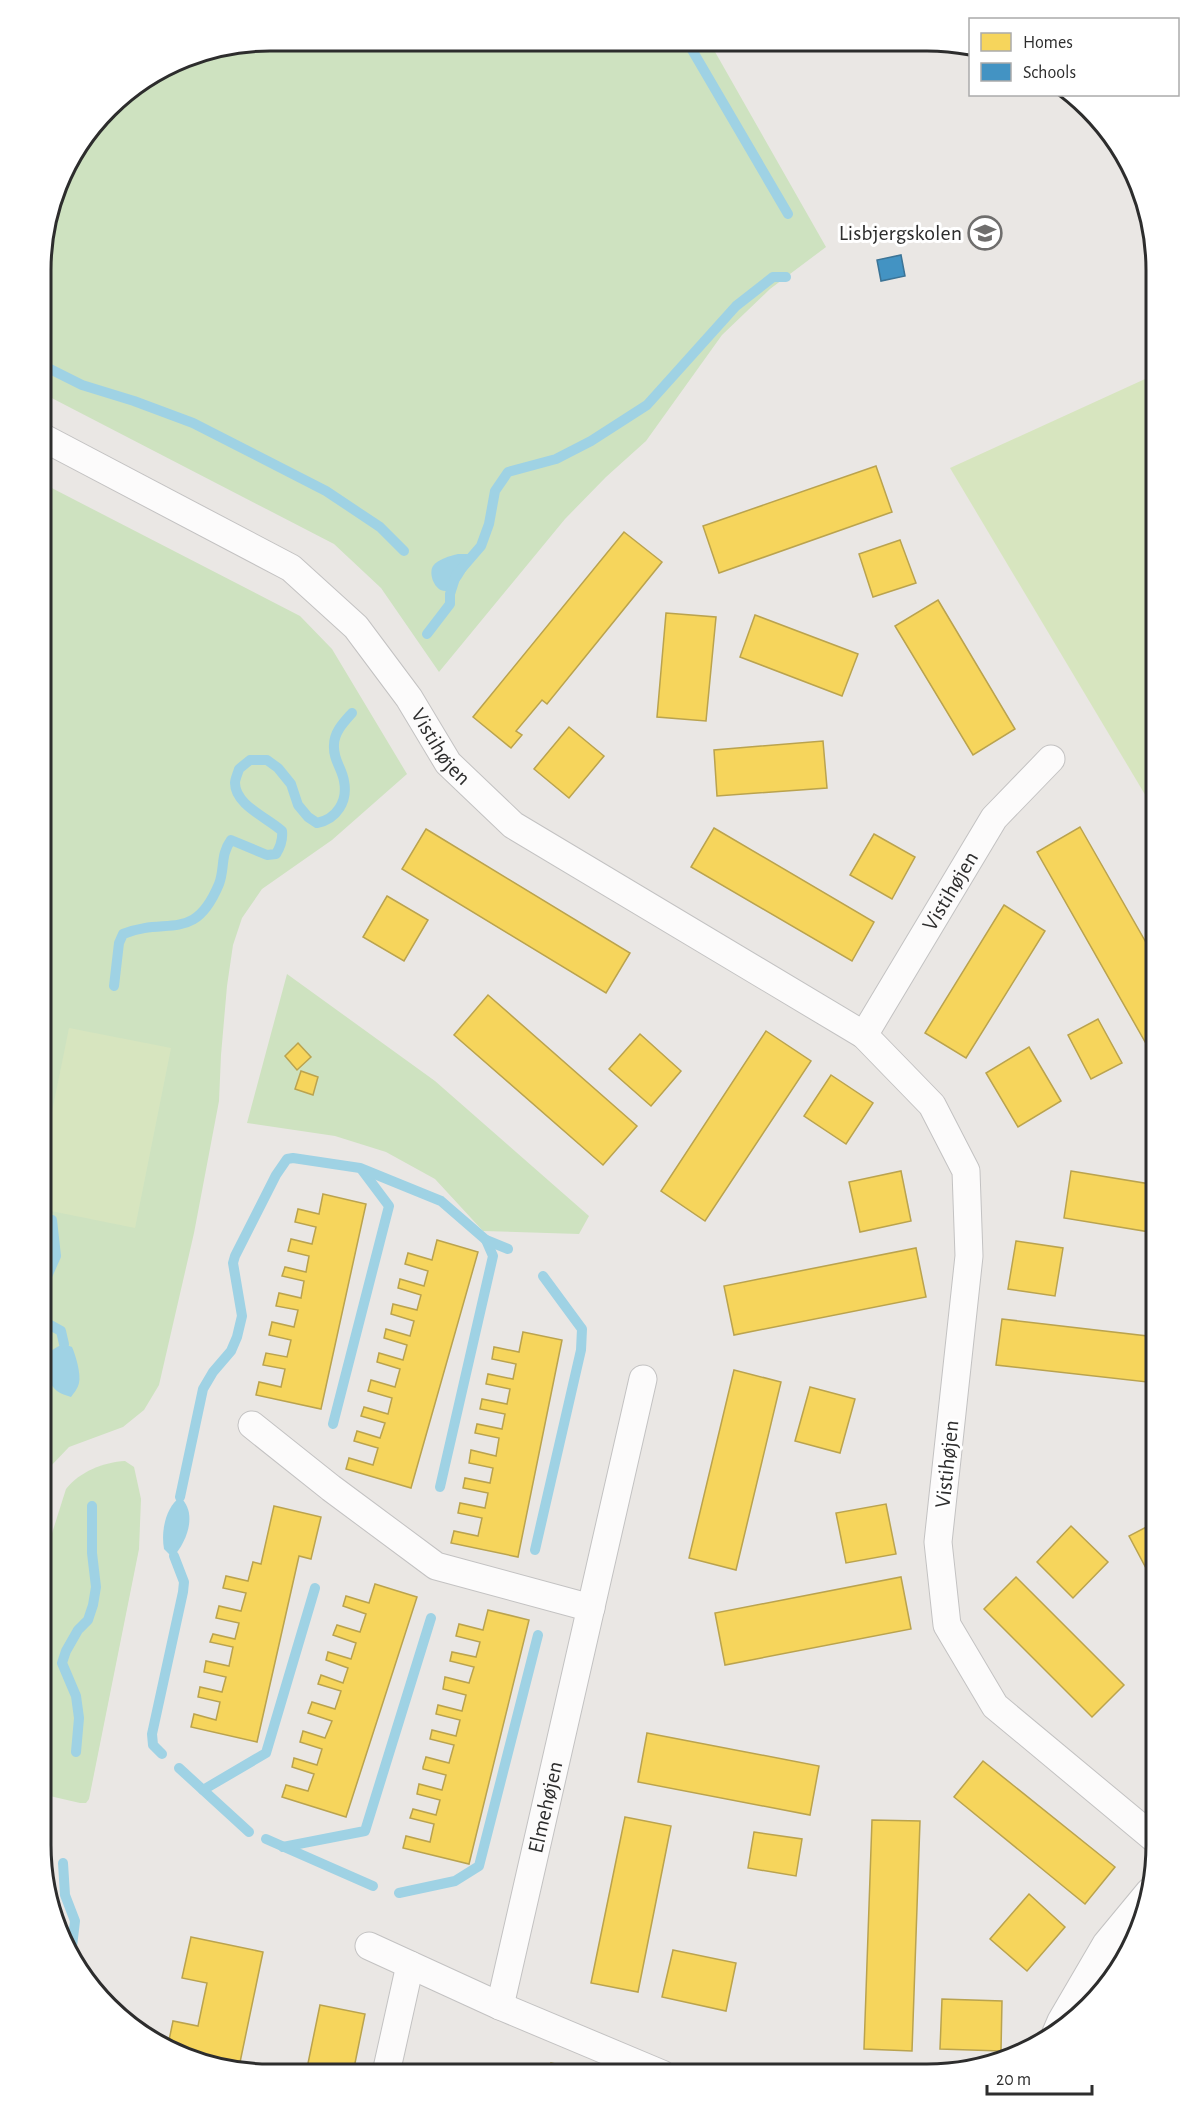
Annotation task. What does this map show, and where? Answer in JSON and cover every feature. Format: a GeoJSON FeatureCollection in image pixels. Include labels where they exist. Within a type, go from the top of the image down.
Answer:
{"type":"FeatureCollection","features":[{"type":"Feature","properties":{"kind":"street","name":"Vistihøjen"},"geometry":{"type":"LineString","coordinates":[[51,442],[291,568],[356,627],[409,698],[448,763],[513,825],[864,1035],[932,1105],[966,1171],[969,1256],[938,1542],[947,1625],[995,1706],[1146,1832]]}},
{"type":"Feature","properties":{"kind":"street","name":"Vistihøjen"},"geometry":{"type":"LineString","coordinates":[[864,1035],[994,818],[1051,759]]}},
{"type":"Feature","properties":{"kind":"street","name":"Elmehøjen"},"geometry":{"type":"LineString","coordinates":[[500,2006],[643,1379]]}},
{"type":"Feature","properties":{"kind":"street"},"geometry":{"type":"LineString","coordinates":[[252,1425],[436,1566],[591,1608]]}},
{"type":"Feature","properties":{"kind":"street"},"geometry":{"type":"LineString","coordinates":[[1064,2016],[1106,1944],[1137,1906]]}},
{"type":"Feature","properties":{"kind":"street"},"geometry":{"type":"LineString","coordinates":[[369,1946],[500,2006],[638,2064]]}},
{"type":"Feature","properties":{"kind":"street"},"geometry":{"type":"LineString","coordinates":[[388,2064],[410,1965]]}},
{"type":"Feature","properties":{"kind":"green space"},"geometry":{"type":"Polygon","coordinates":[[[256,51],[715,51],[826,247],[770,289],[722,335],[646,441],[606,477],[565,519],[439,672],[381,588],[334,544],[51,398],[51,256],[55,227],[68,186],[80,160],[96,137],[126,105],[160,80],[213,58],[241,53],[256,51]]]}},
{"type":"Feature","properties":{"kind":"green space"},"geometry":{"type":"Polygon","coordinates":[[[1146,379],[1146,796],[950,468],[1146,379]]]}},
{"type":"Feature","properties":{"kind":"green space"},"geometry":{"type":"Polygon","coordinates":[[[51,488],[300,616],[332,649],[407,774],[332,840],[262,889],[242,918],[233,945],[227,986],[219,1101],[194,1233],[159,1385],[144,1410],[123,1427],[69,1447],[51,1466],[51,488]]]}},
{"type":"Feature","properties":{"kind":"green space"},"geometry":{"type":"Polygon","coordinates":[[[287,974],[435,1081],[589,1216],[579,1234],[483,1231],[435,1179],[386,1152],[335,1136],[247,1123],[287,974]]]}},
{"type":"Feature","properties":{"kind":"green space"},"geometry":{"type":"Polygon","coordinates":[[[69,1028],[171,1048],[135,1228],[51,1211],[51,1117],[69,1028]]]}},
{"type":"Feature","properties":{"kind":"green space"},"geometry":{"type":"Polygon","coordinates":[[[125,1461],[134,1467],[141,1499],[139,1549],[89,1799],[86,1803],[80,1803],[51,1796],[51,1536],[66,1489],[85,1473],[109,1463],[125,1461]]]}},
{"type":"Feature","properties":{"kind":"water"},"geometry":{"type":"Polygon","coordinates":[[[458,554],[469,554],[472,558],[458,583],[450,590],[442,591],[434,582],[431,573],[433,566],[441,560],[458,554]]]}},
{"type":"Feature","properties":{"kind":"water"},"geometry":{"type":"Polygon","coordinates":[[[64,1344],[72,1347],[79,1370],[78,1385],[71,1397],[60,1393],[51,1384],[51,1352],[64,1344]]]}},
{"type":"Feature","properties":{"kind":"water"},"geometry":{"type":"Polygon","coordinates":[[[180,1497],[188,1511],[189,1527],[179,1550],[171,1556],[164,1549],[164,1528],[171,1507],[180,1497]]]}},
{"type":"Feature","properties":{"kind":"building: Homes"},"geometry":{"type":"Polygon","coordinates":[[[876,466],[892,512],[719,573],[703,526],[876,466]]]}},
{"type":"Feature","properties":{"kind":"building: Homes"},"geometry":{"type":"Polygon","coordinates":[[[624,532],[662,562],[547,704],[542,700],[516,731],[522,735],[511,748],[473,717],[624,532]]]}},
{"type":"Feature","properties":{"kind":"building: Homes"},"geometry":{"type":"Polygon","coordinates":[[[900,540],[916,583],[873,597],[859,554],[900,540]]]}},
{"type":"Feature","properties":{"kind":"building: Homes"},"geometry":{"type":"Polygon","coordinates":[[[938,600],[1015,729],[973,755],[895,626],[938,600]]]}},
{"type":"Feature","properties":{"kind":"building: Homes"},"geometry":{"type":"Polygon","coordinates":[[[666,613],[716,617],[706,721],[657,717],[666,613]]]}},
{"type":"Feature","properties":{"kind":"building: Homes"},"geometry":{"type":"Polygon","coordinates":[[[755,615],[858,654],[842,696],[740,657],[755,615]]]}},
{"type":"Feature","properties":{"kind":"building: Homes"},"geometry":{"type":"Polygon","coordinates":[[[569,727],[604,756],[569,798],[534,769],[569,727]]]}},
{"type":"Feature","properties":{"kind":"building: Homes"},"geometry":{"type":"Polygon","coordinates":[[[823,741],[827,788],[717,796],[714,750],[823,741]]]}},
{"type":"Feature","properties":{"kind":"building: Homes"},"geometry":{"type":"Polygon","coordinates":[[[1080,827],[1146,942],[1146,1043],[1037,852],[1080,827]]]}},
{"type":"Feature","properties":{"kind":"building: Homes"},"geometry":{"type":"Polygon","coordinates":[[[714,828],[874,922],[852,961],[691,867],[714,828]]]}},
{"type":"Feature","properties":{"kind":"building: Homes"},"geometry":{"type":"Polygon","coordinates":[[[426,829],[630,953],[606,993],[402,869],[426,829]]]}},
{"type":"Feature","properties":{"kind":"building: Homes"},"geometry":{"type":"Polygon","coordinates":[[[874,834],[915,857],[892,899],[850,875],[874,834]]]}},
{"type":"Feature","properties":{"kind":"building: Homes"},"geometry":{"type":"Polygon","coordinates":[[[387,896],[428,920],[404,961],[363,937],[387,896]]]}},
{"type":"Feature","properties":{"kind":"building: Homes"},"geometry":{"type":"Polygon","coordinates":[[[1004,905],[1045,931],[966,1058],[925,1033],[1004,905]]]}},
{"type":"Feature","properties":{"kind":"building: Homes"},"geometry":{"type":"Polygon","coordinates":[[[488,995],[637,1126],[603,1165],[454,1035],[488,995]]]}},
{"type":"Feature","properties":{"kind":"building: Homes"},"geometry":{"type":"Polygon","coordinates":[[[1098,1019],[1122,1063],[1091,1079],[1068,1035],[1098,1019]]]}},
{"type":"Feature","properties":{"kind":"building: Homes"},"geometry":{"type":"Polygon","coordinates":[[[766,1031],[811,1061],[705,1221],[661,1191],[766,1031]]]}},
{"type":"Feature","properties":{"kind":"building: Homes"},"geometry":{"type":"Polygon","coordinates":[[[640,1034],[681,1071],[651,1106],[609,1069],[640,1034]]]}},
{"type":"Feature","properties":{"kind":"building: Homes"},"geometry":{"type":"Polygon","coordinates":[[[298,1043],[311,1057],[297,1070],[285,1056],[298,1043]]]}},
{"type":"Feature","properties":{"kind":"building: Homes"},"geometry":{"type":"Polygon","coordinates":[[[1029,1047],[1061,1101],[1018,1127],[986,1073],[1029,1047]]]}},
{"type":"Feature","properties":{"kind":"building: Homes"},"geometry":{"type":"Polygon","coordinates":[[[301,1071],[318,1077],[313,1095],[295,1089],[301,1071]]]}},
{"type":"Feature","properties":{"kind":"building: Homes"},"geometry":{"type":"Polygon","coordinates":[[[831,1075],[873,1103],[846,1144],[804,1116],[831,1075]]]}},
{"type":"Feature","properties":{"kind":"building: Homes"},"geometry":{"type":"Polygon","coordinates":[[[901,1171],[911,1221],[860,1232],[849,1182],[901,1171]]]}},
{"type":"Feature","properties":{"kind":"building: Homes"},"geometry":{"type":"Polygon","coordinates":[[[1071,1171],[1146,1183],[1146,1231],[1064,1218],[1071,1171]]]}},
{"type":"Feature","properties":{"kind":"building: Homes"},"geometry":{"type":"Polygon","coordinates":[[[323,1194],[366,1204],[321,1409],[256,1395],[259,1382],[281,1387],[285,1369],[263,1365],[266,1353],[287,1357],[291,1340],[269,1335],[272,1322],[294,1327],[298,1310],[276,1306],[279,1293],[301,1298],[304,1281],[282,1276],[285,1267],[306,1272],[309,1256],[288,1251],[291,1239],[312,1244],[316,1227],[295,1222],[298,1209],[319,1214],[323,1194]]]}},
{"type":"Feature","properties":{"kind":"building: Homes"},"geometry":{"type":"Polygon","coordinates":[[[437,1240],[478,1252],[411,1488],[346,1469],[349,1458],[373,1465],[378,1448],[354,1441],[357,1431],[380,1438],[385,1423],[361,1416],[364,1407],[388,1414],[392,1398],[368,1391],[371,1380],[395,1387],[400,1369],[377,1362],[379,1353],[403,1360],[407,1345],[384,1338],[386,1329],[410,1336],[414,1321],[391,1314],[393,1304],[417,1310],[421,1295],[398,1288],[400,1279],[424,1286],[428,1271],[405,1264],[408,1253],[432,1260],[437,1240]]]}},
{"type":"Feature","properties":{"kind":"building: Homes"},"geometry":{"type":"Polygon","coordinates":[[[1016,1241],[1063,1248],[1055,1296],[1008,1289],[1016,1241]]]}},
{"type":"Feature","properties":{"kind":"building: Homes"},"geometry":{"type":"Polygon","coordinates":[[[916,1248],[926,1297],[734,1335],[724,1286],[916,1248]]]}},
{"type":"Feature","properties":{"kind":"building: Homes"},"geometry":{"type":"Polygon","coordinates":[[[1002,1319],[1146,1336],[1146,1382],[996,1365],[1002,1319]]]}},
{"type":"Feature","properties":{"kind":"building: Homes"},"geometry":{"type":"Polygon","coordinates":[[[523,1332],[562,1340],[518,1557],[451,1543],[454,1531],[478,1536],[482,1518],[458,1513],[460,1503],[485,1508],[488,1493],[463,1488],[465,1478],[490,1483],[493,1468],[469,1463],[471,1450],[496,1456],[499,1438],[475,1433],[477,1424],[502,1429],[505,1414],[480,1409],[482,1399],[507,1404],[510,1389],[486,1384],[488,1374],[513,1379],[516,1364],[492,1359],[494,1347],[519,1352],[523,1332]]]}},
{"type":"Feature","properties":{"kind":"building: Homes"},"geometry":{"type":"Polygon","coordinates":[[[734,1370],[781,1382],[736,1570],[689,1558],[734,1370]]]}},
{"type":"Feature","properties":{"kind":"building: Homes"},"geometry":{"type":"Polygon","coordinates":[[[810,1387],[855,1399],[840,1453],[795,1441],[810,1387]]]}},
{"type":"Feature","properties":{"kind":"building: Homes"},"geometry":{"type":"Polygon","coordinates":[[[886,1504],[896,1554],[846,1563],[836,1513],[886,1504]]]}},
{"type":"Feature","properties":{"kind":"building: Homes"},"geometry":{"type":"Polygon","coordinates":[[[274,1506],[321,1517],[311,1559],[299,1556],[257,1742],[191,1727],[194,1714],[216,1720],[220,1702],[198,1697],[200,1687],[222,1692],[226,1677],[204,1672],[206,1661],[229,1666],[233,1647],[210,1642],[213,1634],[235,1639],[239,1623],[216,1618],[219,1606],[241,1611],[246,1593],[223,1588],[226,1576],[248,1581],[253,1562],[261,1564],[274,1506]]]}},
{"type":"Feature","properties":{"kind":"building: Homes"},"geometry":{"type":"Polygon","coordinates":[[[1071,1526],[1108,1562],[1073,1598],[1037,1562],[1071,1526]]]}},
{"type":"Feature","properties":{"kind":"building: Homes"},"geometry":{"type":"Polygon","coordinates":[[[1146,1527],[1146,1568],[1129,1536],[1146,1527]]]}},
{"type":"Feature","properties":{"kind":"building: Homes"},"geometry":{"type":"Polygon","coordinates":[[[901,1577],[911,1629],[725,1665],[715,1613],[901,1577]]]}},
{"type":"Feature","properties":{"kind":"building: Homes"},"geometry":{"type":"Polygon","coordinates":[[[1016,1577],[1124,1685],[1092,1717],[984,1609],[1016,1577]]]}},
{"type":"Feature","properties":{"kind":"building: Homes"},"geometry":{"type":"Polygon","coordinates":[[[375,1584],[417,1597],[346,1817],[282,1797],[286,1785],[308,1791],[314,1774],[292,1767],[294,1758],[317,1765],[322,1749],[300,1742],[303,1731],[325,1738],[332,1721],[308,1713],[312,1702],[335,1709],[341,1691],[318,1684],[321,1675],[343,1683],[348,1668],[326,1660],[328,1652],[351,1659],[356,1643],[333,1635],[337,1625],[360,1632],[366,1614],[343,1606],[346,1596],[369,1603],[375,1584]]]}},
{"type":"Feature","properties":{"kind":"building: Homes"},"geometry":{"type":"Polygon","coordinates":[[[488,1610],[529,1620],[469,1864],[403,1848],[406,1836],[430,1842],[434,1824],[410,1818],[413,1809],[436,1815],[440,1800],[417,1794],[419,1784],[442,1790],[446,1775],[423,1769],[423,1767],[426,1757],[449,1763],[454,1745],[430,1739],[432,1730],[456,1736],[460,1720],[436,1714],[438,1705],[462,1711],[466,1695],[443,1689],[445,1677],[469,1683],[474,1667],[450,1661],[452,1652],[476,1657],[480,1642],[456,1636],[459,1624],[483,1630],[488,1610]]]}},
{"type":"Feature","properties":{"kind":"building: Homes"},"geometry":{"type":"Polygon","coordinates":[[[647,1733],[819,1766],[810,1815],[638,1782],[647,1733]]]}},
{"type":"Feature","properties":{"kind":"building: Homes"},"geometry":{"type":"Polygon","coordinates":[[[983,1761],[1115,1867],[1085,1904],[954,1797],[983,1761]]]}},
{"type":"Feature","properties":{"kind":"building: Homes"},"geometry":{"type":"Polygon","coordinates":[[[625,1817],[671,1826],[638,1992],[591,1983],[625,1817]]]}},
{"type":"Feature","properties":{"kind":"building: Homes"},"geometry":{"type":"Polygon","coordinates":[[[872,1820],[920,1821],[912,2051],[864,2049],[872,1820]]]}},
{"type":"Feature","properties":{"kind":"building: Homes"},"geometry":{"type":"Polygon","coordinates":[[[754,1832],[802,1839],[796,1876],[748,1868],[754,1832]]]}},
{"type":"Feature","properties":{"kind":"building: Homes"},"geometry":{"type":"Polygon","coordinates":[[[1029,1894],[1065,1927],[1027,1971],[990,1939],[1029,1894]]]}},
{"type":"Feature","properties":{"kind":"building: Homes"},"geometry":{"type":"Polygon","coordinates":[[[191,1937],[263,1952],[240,2062],[213,2057],[169,2039],[173,2021],[198,2026],[207,1983],[182,1978],[191,1937]]]}},
{"type":"Feature","properties":{"kind":"building: Homes"},"geometry":{"type":"Polygon","coordinates":[[[673,1950],[736,1963],[726,2011],[662,1997],[673,1950]]]}},
{"type":"Feature","properties":{"kind":"building: Homes"},"geometry":{"type":"Polygon","coordinates":[[[942,1999],[1002,2001],[1001,2051],[940,2049],[942,1999]]]}},
{"type":"Feature","properties":{"kind":"building: Homes"},"geometry":{"type":"Polygon","coordinates":[[[320,2005],[365,2014],[355,2064],[308,2064],[320,2005]]]}},
{"type":"Feature","properties":{"kind":"building: Schools"},"geometry":{"type":"Polygon","coordinates":[[[901,255],[905,276],[881,281],[877,260],[901,255]]]}},
{"type":"Feature","properties":{"kind":"waterway"},"geometry":{"type":"LineString","coordinates":[[693,51],[788,214]]}},
{"type":"Feature","properties":{"kind":"waterway"},"geometry":{"type":"LineString","coordinates":[[427,634],[450,604],[450,594],[456,575],[481,546],[489,524],[495,491],[508,472],[556,459],[591,441],[647,405],[736,306],[773,277],[786,277]]}},
{"type":"Feature","properties":{"kind":"waterway"},"geometry":{"type":"LineString","coordinates":[[51,370],[82,385],[193,423],[326,491],[380,527],[404,551]]}},
{"type":"Feature","properties":{"kind":"waterway"},"geometry":{"type":"LineString","coordinates":[[114,986],[119,943],[123,934],[139,929],[178,925],[200,915],[210,903],[219,884],[225,851],[231,840],[267,855],[276,854],[281,843],[282,831],[246,804],[236,791],[235,781],[239,769],[250,760],[267,760],[278,768],[291,784],[298,805],[308,817],[317,823],[330,818],[340,808],[345,788],[335,755],[334,740],[352,713]]}},
{"type":"Feature","properties":{"kind":"waterway"},"geometry":{"type":"LineString","coordinates":[[180,1497],[203,1389],[213,1372],[231,1351],[242,1316],[233,1263],[235,1256],[276,1175],[287,1159],[360,1168],[441,1201],[486,1240],[508,1249]]}},
{"type":"Feature","properties":{"kind":"waterway"},"geometry":{"type":"LineString","coordinates":[[333,1424],[389,1206],[362,1170]]}},
{"type":"Feature","properties":{"kind":"waterway"},"geometry":{"type":"LineString","coordinates":[[51,1267],[56,1256],[52,1220]]}},
{"type":"Feature","properties":{"kind":"waterway"},"geometry":{"type":"LineString","coordinates":[[440,1487],[493,1256],[486,1240]]}},
{"type":"Feature","properties":{"kind":"waterway"},"geometry":{"type":"LineString","coordinates":[[535,1550],[581,1350],[582,1329],[543,1276]]}},
{"type":"Feature","properties":{"kind":"waterway"},"geometry":{"type":"LineString","coordinates":[[51,1326],[61,1331],[64,1344]]}},
{"type":"Feature","properties":{"kind":"waterway"},"geometry":{"type":"LineString","coordinates":[[76,1752],[79,1718],[76,1696],[62,1663],[78,1630],[88,1620],[93,1605],[96,1587],[92,1553],[92,1506]]}},
{"type":"Feature","properties":{"kind":"waterway"},"geometry":{"type":"LineString","coordinates":[[162,1754],[153,1745],[152,1734],[184,1582],[174,1556]]}},
{"type":"Feature","properties":{"kind":"waterway"},"geometry":{"type":"LineString","coordinates":[[203,1790],[266,1753],[315,1588]]}},
{"type":"Feature","properties":{"kind":"waterway"},"geometry":{"type":"LineString","coordinates":[[283,1847],[365,1831],[431,1618]]}},
{"type":"Feature","properties":{"kind":"waterway"},"geometry":{"type":"LineString","coordinates":[[399,1893],[455,1881],[479,1866],[538,1635]]}},
{"type":"Feature","properties":{"kind":"waterway"},"geometry":{"type":"LineString","coordinates":[[179,1768],[249,1832]]}},
{"type":"Feature","properties":{"kind":"waterway"},"geometry":{"type":"LineString","coordinates":[[266,1839],[373,1886]]}},
{"type":"Feature","properties":{"kind":"waterway"},"geometry":{"type":"LineString","coordinates":[[63,1863],[65,1895],[75,1921],[73,1939]]}},
{"type":"Feature","properties":{"kind":"place","name":"Lisbjergskolen"},"geometry":{"type":"Point","coordinates":[985,233]}}]}
